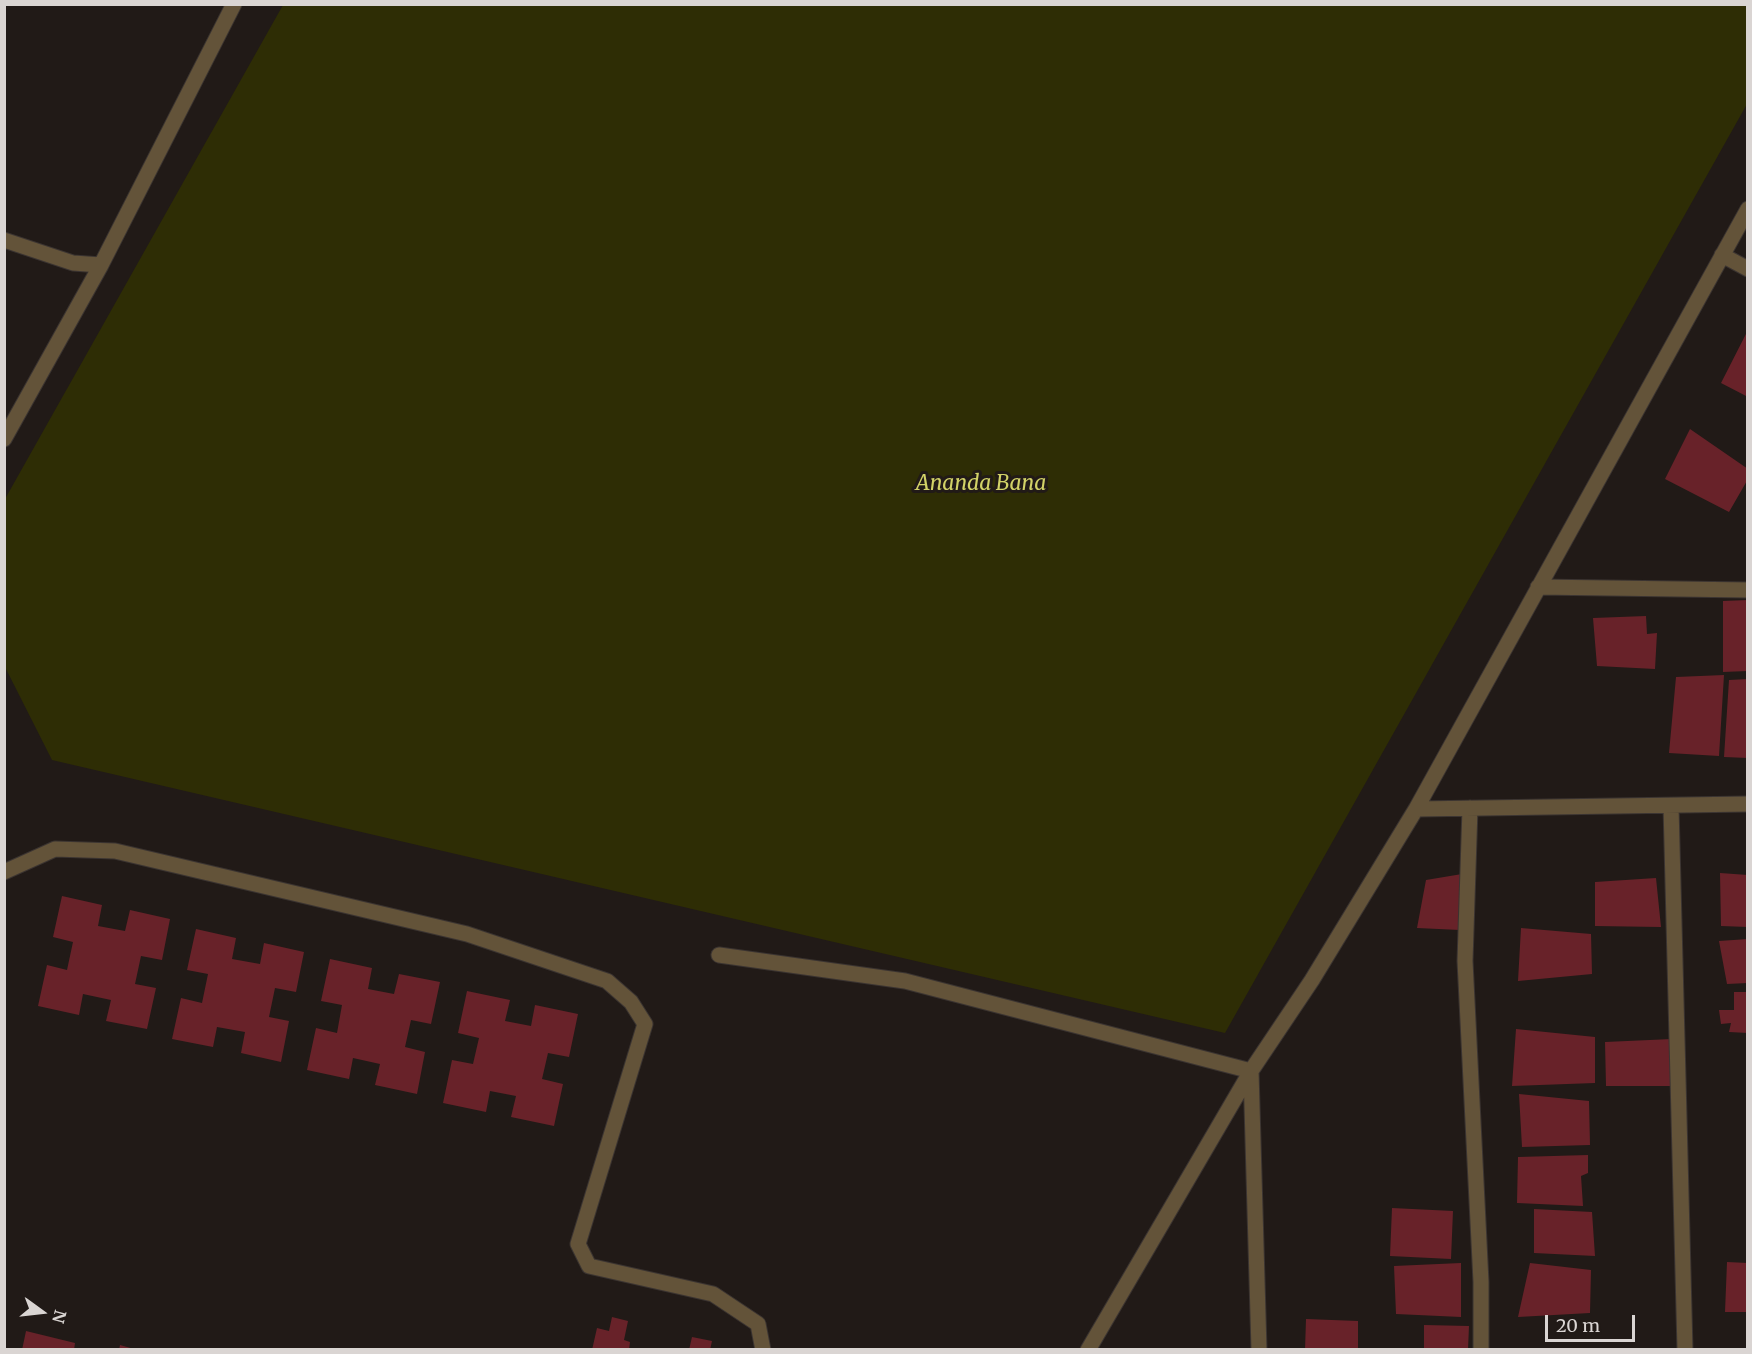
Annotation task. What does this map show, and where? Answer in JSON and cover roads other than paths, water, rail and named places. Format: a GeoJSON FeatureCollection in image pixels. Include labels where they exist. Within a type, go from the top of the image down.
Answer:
{"type":"FeatureCollection","features":[{"type":"Feature","properties":{"kind":"street"},"geometry":{"type":"LineString","coordinates":[[4,439],[101,265],[234,4]]}},
{"type":"Feature","properties":{"kind":"street"},"geometry":{"type":"LineString","coordinates":[[1088,1350],[1251,1071],[1312,980],[1416,809],[1748,209]]}},
{"type":"Feature","properties":{"kind":"street"},"geometry":{"type":"LineString","coordinates":[[4,240],[73,263],[101,265]]}},
{"type":"Feature","properties":{"kind":"street"},"geometry":{"type":"LineString","coordinates":[[1722,255],[1748,269]]}},
{"type":"Feature","properties":{"kind":"street"},"geometry":{"type":"LineString","coordinates":[[1538,587],[1748,590]]}},
{"type":"Feature","properties":{"kind":"street"},"geometry":{"type":"LineString","coordinates":[[1416,809],[1748,804]]}},
{"type":"Feature","properties":{"kind":"street"},"geometry":{"type":"LineString","coordinates":[[1671,806],[1685,1350]]}},
{"type":"Feature","properties":{"kind":"street"},"geometry":{"type":"LineString","coordinates":[[1470,808],[1465,961],[1481,1282],[1481,1350]]}},
{"type":"Feature","properties":{"kind":"street"},"geometry":{"type":"LineString","coordinates":[[4,872],[55,849],[115,851],[467,934],[607,981],[631,1002],[645,1024],[578,1244],[589,1266],[713,1294],[758,1324],[763,1350]]}},
{"type":"Feature","properties":{"kind":"street"},"geometry":{"type":"LineString","coordinates":[[719,955],[905,981],[1251,1071]]}},
{"type":"Feature","properties":{"kind":"street"},"geometry":{"type":"LineString","coordinates":[[1251,1071],[1260,1350]]}},
{"type":"Feature","properties":{"kind":"park label","name":"Ananda Bana"},"geometry":{"type":"Point","coordinates":[981,484]}}]}
